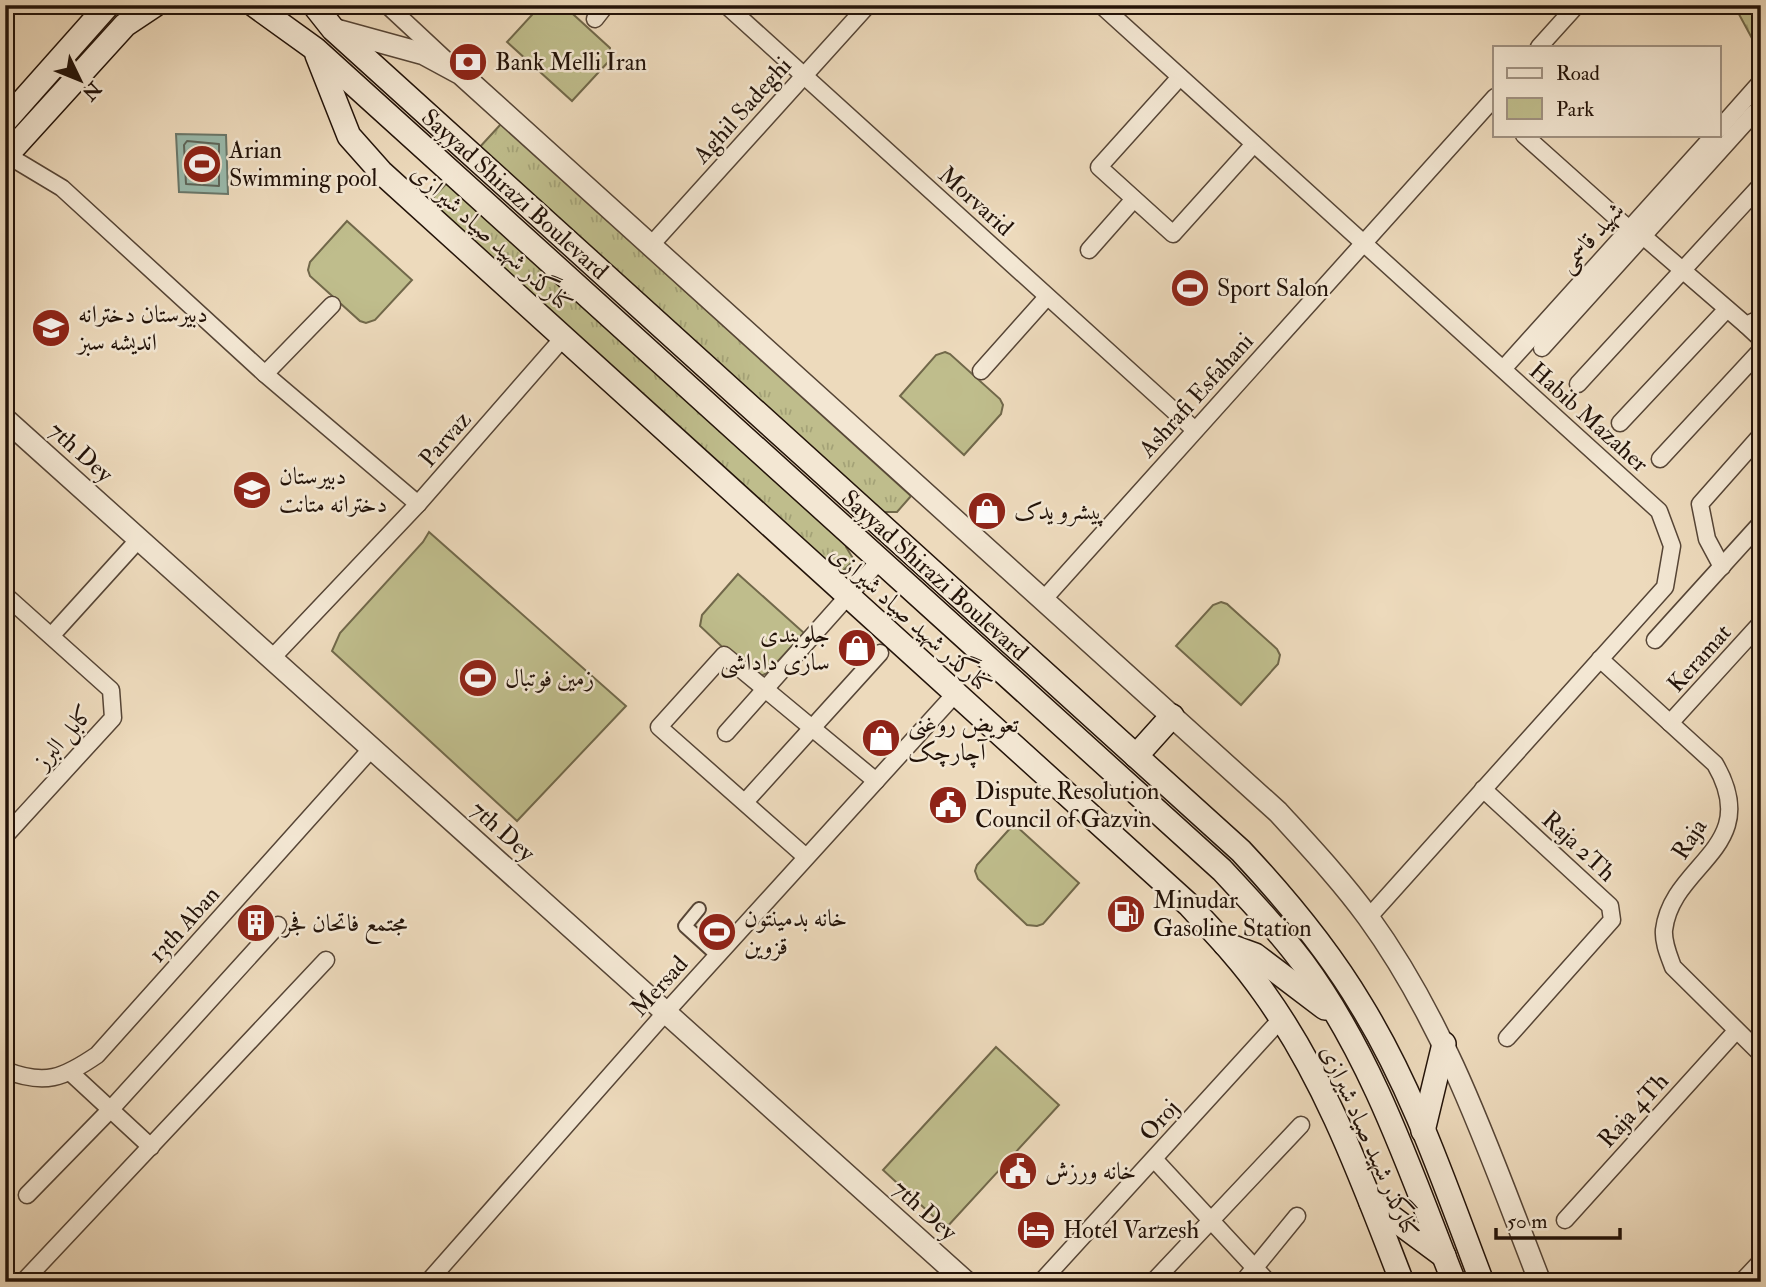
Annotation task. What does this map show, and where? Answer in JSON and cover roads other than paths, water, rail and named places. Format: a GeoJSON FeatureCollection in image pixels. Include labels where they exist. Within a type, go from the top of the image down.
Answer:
{"type":"FeatureCollection","features":[{"type":"Feature","properties":{"kind":"main road"},"geometry":{"type":"LineString","coordinates":[[5,121],[108,5]]}},
{"type":"Feature","properties":{"kind":"main road"},"geometry":{"type":"LineString","coordinates":[[6,156],[125,26],[155,5]]}},
{"type":"Feature","properties":{"kind":"main road","name":"Sayyad Shirazi Boulevard"},"geometry":{"type":"LineString","coordinates":[[254,5],[315,49],[1222,870],[1262,912],[1303,964],[1339,1020],[1372,1080],[1454,1282]]}},
{"type":"Feature","properties":{"kind":"main road","name":"Sayyad Shirazi Boulevard"},"geometry":{"type":"LineString","coordinates":[[313,5],[333,30],[1241,851],[1282,895],[1325,949],[1396,1068],[1482,1282]]}},
{"type":"Feature","properties":{"kind":"main road","name":"کنارگذر شهید صیاد شیرازی"},"geometry":{"type":"LineString","coordinates":[[315,49],[349,136],[381,172],[1188,904],[1225,944],[1264,993],[1328,1101],[1402,1282]]}},
{"type":"Feature","properties":{"kind":"main road"},"geometry":{"type":"LineString","coordinates":[[1136,756],[1172,716]]}},
{"type":"Feature","properties":{"kind":"main road"},"geometry":{"type":"LineString","coordinates":[[1225,944],[1255,955],[1339,1020]]}},
{"type":"Feature","properties":{"kind":"main road"},"geometry":{"type":"LineString","coordinates":[[1423,1131],[1444,1044]]}},
{"type":"Feature","properties":{"kind":"main road"},"geometry":{"type":"LineString","coordinates":[[1371,1202],[1444,1256]]}},
{"type":"Feature","properties":{"kind":"street"},"geometry":{"type":"LineString","coordinates":[[387,5],[1172,716],[1278,813],[1322,860],[1368,918],[1408,979],[1444,1044],[1540,1282]]}},
{"type":"Feature","properties":{"kind":"street"},"geometry":{"type":"LineString","coordinates":[[594,19],[606,5]]}},
{"type":"Feature","properties":{"kind":"street","name":"Morvarid"},"geometry":{"type":"LineString","coordinates":[[726,5],[1195,430]]}},
{"type":"Feature","properties":{"kind":"street","name":"Aghil Sadeghi"},"geometry":{"type":"LineString","coordinates":[[650,245],[868,5]]}},
{"type":"Feature","properties":{"kind":"street","name":"Habib Mazaher"},"geometry":{"type":"LineString","coordinates":[[1101,5],[1660,511],[1672,546],[1665,587],[1368,918]]}},
{"type":"Feature","properties":{"kind":"street"},"geometry":{"type":"LineString","coordinates":[[1540,46],[1577,5]]}},
{"type":"Feature","properties":{"kind":"street"},"geometry":{"type":"LineString","coordinates":[[333,30],[424,54],[461,74]]}},
{"type":"Feature","properties":{"kind":"street"},"geometry":{"type":"LineString","coordinates":[[1180,77],[1099,167],[1173,234],[1254,144]]}},
{"type":"Feature","properties":{"kind":"street"},"geometry":{"type":"LineString","coordinates":[[1720,128],[1758,85]]}},
{"type":"Feature","properties":{"kind":"street","name":"Ashrafi Esfahani"},"geometry":{"type":"LineString","coordinates":[[1043,600],[1363,243],[1493,103]]}},
{"type":"Feature","properties":{"kind":"street"},"geometry":{"type":"LineString","coordinates":[[1542,348],[1636,233],[1754,113]]}},
{"type":"Feature","properties":{"kind":"street"},"geometry":{"type":"LineString","coordinates":[[1525,136],[1727,309],[1753,322],[1761,339]]}},
{"type":"Feature","properties":{"kind":"street","name":"شهید قاسمی"},"geometry":{"type":"LineString","coordinates":[[1503,369],[1636,233],[1713,136]]}},
{"type":"Feature","properties":{"kind":"street"},"geometry":{"type":"LineString","coordinates":[[6,156],[62,188],[265,373],[418,504]]}},
{"type":"Feature","properties":{"kind":"street"},"geometry":{"type":"LineString","coordinates":[[1578,384],[1761,185]]}},
{"type":"Feature","properties":{"kind":"street"},"geometry":{"type":"LineString","coordinates":[[1088,250],[1135,199]]}},
{"type":"Feature","properties":{"kind":"street"},"geometry":{"type":"LineString","coordinates":[[981,371],[1047,297]]}},
{"type":"Feature","properties":{"kind":"street"},"geometry":{"type":"LineString","coordinates":[[265,373],[332,305]]}},
{"type":"Feature","properties":{"kind":"street"},"geometry":{"type":"LineString","coordinates":[[1620,423],[1727,309]]}},
{"type":"Feature","properties":{"kind":"street","name":"Parvaz"},"geometry":{"type":"LineString","coordinates":[[272,658],[418,504],[563,338]]}},
{"type":"Feature","properties":{"kind":"street"},"geometry":{"type":"LineString","coordinates":[[1660,459],[1761,350]]}},
{"type":"Feature","properties":{"kind":"street","name":"7th Dey"},"geometry":{"type":"LineString","coordinates":[[5,419],[966,1282]]}},
{"type":"Feature","properties":{"kind":"street"},"geometry":{"type":"LineString","coordinates":[[1721,566],[1707,539],[1700,504],[1761,436]]}},
{"type":"Feature","properties":{"kind":"street"},"geometry":{"type":"LineString","coordinates":[[1655,640],[1761,523]]}},
{"type":"Feature","properties":{"kind":"street"},"geometry":{"type":"LineString","coordinates":[[52,635],[139,539]]}},
{"type":"Feature","properties":{"kind":"street"},"geometry":{"type":"LineString","coordinates":[[726,733],[880,560]]}},
{"type":"Feature","properties":{"kind":"street","name":"کابل البرز"},"geometry":{"type":"LineString","coordinates":[[5,595],[111,690],[113,718],[5,836]]}},
{"type":"Feature","properties":{"kind":"street","name":"Keramat"},"geometry":{"type":"LineString","coordinates":[[1671,723],[1761,624]]}},
{"type":"Feature","properties":{"kind":"street"},"geometry":{"type":"LineString","coordinates":[[745,802],[880,653]]}},
{"type":"Feature","properties":{"kind":"street"},"geometry":{"type":"LineString","coordinates":[[806,857],[659,727],[724,655],[876,781]]}},
{"type":"Feature","properties":{"kind":"street","name":"Raja"},"geometry":{"type":"LineString","coordinates":[[1600,659],[1715,764],[1726,781],[1730,802],[1721,842],[1678,895],[1669,912],[1664,932],[1674,967],[1688,984],[1761,1054]]}},
{"type":"Feature","properties":{"kind":"street","name":"Mersad"},"geometry":{"type":"LineString","coordinates":[[428,1282],[666,1012],[955,694]]}},
{"type":"Feature","properties":{"kind":"street","name":"13th Aban"},"geometry":{"type":"LineString","coordinates":[[5,1070],[38,1080],[71,1073],[97,1055],[372,748]]}},
{"type":"Feature","properties":{"kind":"street","name":"Raja 2Th"},"geometry":{"type":"LineString","coordinates":[[1483,789],[1610,906],[1612,920],[1507,1038]]}},
{"type":"Feature","properties":{"kind":"street"},"geometry":{"type":"LineString","coordinates":[[699,909],[685,926],[718,955]]}},
{"type":"Feature","properties":{"kind":"street"},"geometry":{"type":"LineString","coordinates":[[27,1195],[111,1109],[278,925]]}},
{"type":"Feature","properties":{"kind":"street"},"geometry":{"type":"LineString","coordinates":[[23,1282],[326,960]]}},
{"type":"Feature","properties":{"kind":"street","name":"Oroj"},"geometry":{"type":"LineString","coordinates":[[1041,1282],[1281,1019]]}},
{"type":"Feature","properties":{"kind":"street","name":"Raja 4Th"},"geometry":{"type":"LineString","coordinates":[[1564,1220],[1736,1031]]}},
{"type":"Feature","properties":{"kind":"street"},"geometry":{"type":"LineString","coordinates":[[71,1073],[151,1147]]}},
{"type":"Feature","properties":{"kind":"street"},"geometry":{"type":"LineString","coordinates":[[1153,1282],[1301,1125]]}},
{"type":"Feature","properties":{"kind":"street"},"geometry":{"type":"LineString","coordinates":[[1154,1158],[1269,1282]]}},
{"type":"Feature","properties":{"kind":"street"},"geometry":{"type":"LineString","coordinates":[[1243,1282],[1297,1216]]}},
{"type":"Feature","properties":{"kind":"street"},"geometry":{"type":"LineString","coordinates":[[1745,1282],[1761,1265]]}},
{"type":"Feature","properties":{"kind":"water","name":"Arian Swimming pool"},"geometry":{"type":"Polygon","coordinates":[[[176,134],[226,135],[228,194],[179,192],[176,134]]]}},
{"type":"Feature","properties":{"kind":"place","name":"Bank Melli Iran"},"geometry":{"type":"Point","coordinates":[468,62]}},
{"type":"Feature","properties":{"kind":"place","name":"Arian Swimming pool"},"geometry":{"type":"Point","coordinates":[202,164]}},
{"type":"Feature","properties":{"kind":"place","name":"Sport Salon"},"geometry":{"type":"Point","coordinates":[1190,288]}},
{"type":"Feature","properties":{"kind":"place","name":"دبیرستان دخترانه اندیشه سبز"},"geometry":{"type":"Point","coordinates":[51,328]}},
{"type":"Feature","properties":{"kind":"place","name":"دبیرستان دخترانه متانت"},"geometry":{"type":"Point","coordinates":[252,490]}},
{"type":"Feature","properties":{"kind":"place","name":"پیشرو یدک"},"geometry":{"type":"Point","coordinates":[987,511]}},
{"type":"Feature","properties":{"kind":"place","name":"جلوبندی سازی داداشی"},"geometry":{"type":"Point","coordinates":[857,648]}},
{"type":"Feature","properties":{"kind":"place","name":"زمین فوتبال"},"geometry":{"type":"Point","coordinates":[478,678]}},
{"type":"Feature","properties":{"kind":"place","name":"تعویض روغنی آچارچک"},"geometry":{"type":"Point","coordinates":[881,738]}},
{"type":"Feature","properties":{"kind":"place","name":"Dispute Resolution Council of Gazvin"},"geometry":{"type":"Point","coordinates":[948,805]}},
{"type":"Feature","properties":{"kind":"place","name":"Minudar Gasoline Station"},"geometry":{"type":"Point","coordinates":[1126,914]}},
{"type":"Feature","properties":{"kind":"place","name":"مجتمع فاتحان فجر"},"geometry":{"type":"Point","coordinates":[256,923]}},
{"type":"Feature","properties":{"kind":"place","name":"خانه بدمینتون قزوین"},"geometry":{"type":"Point","coordinates":[717,932]}},
{"type":"Feature","properties":{"kind":"place","name":"خانه ورزش"},"geometry":{"type":"Point","coordinates":[1018,1171]}},
{"type":"Feature","properties":{"kind":"place","name":"Hotel Varzesh"},"geometry":{"type":"Point","coordinates":[1036,1230]}}]}
